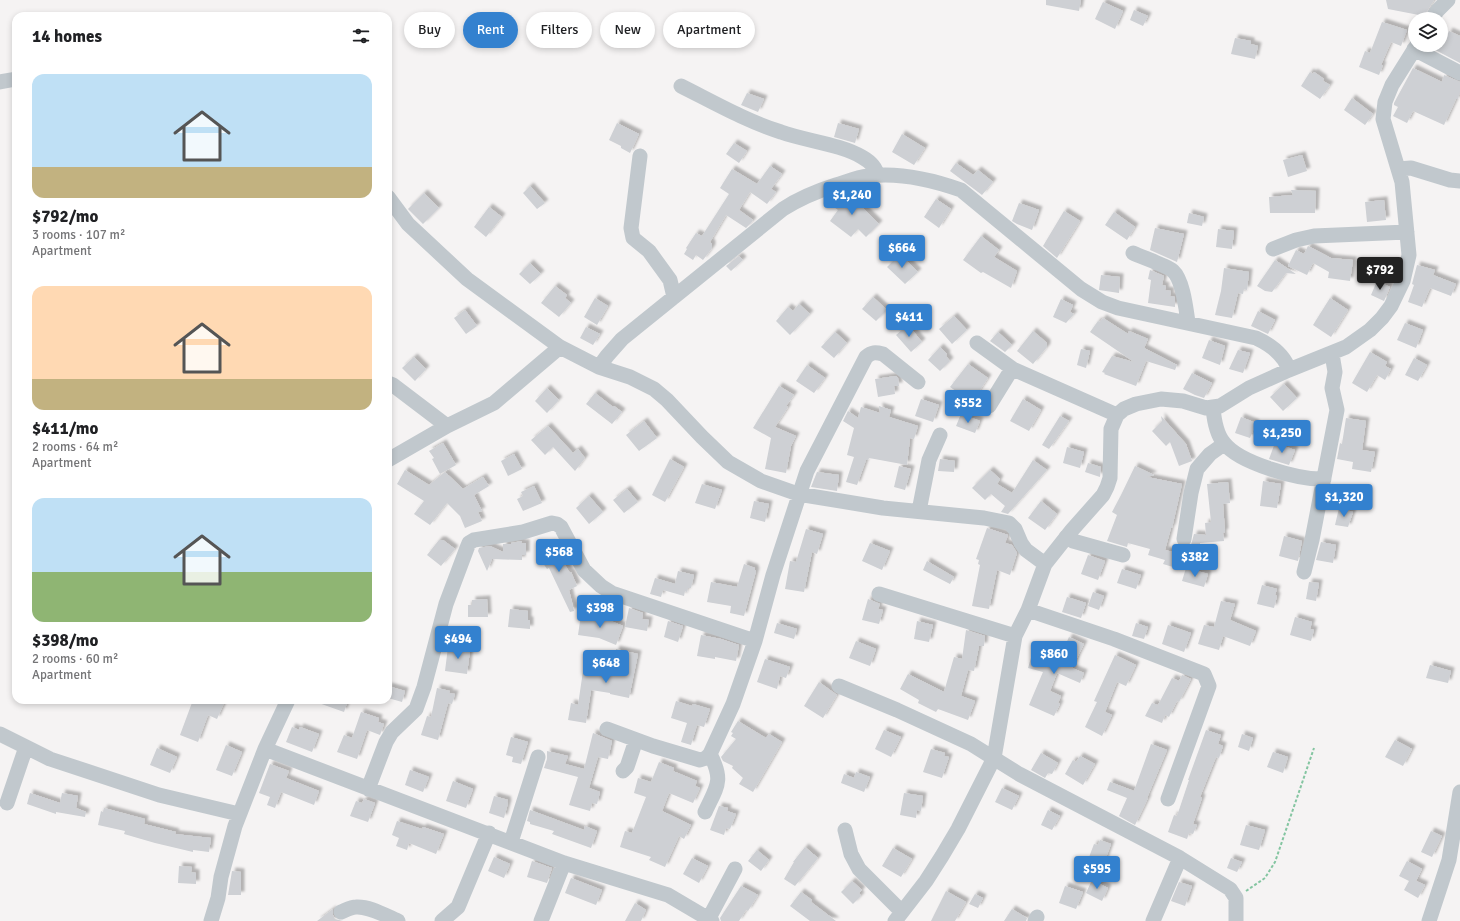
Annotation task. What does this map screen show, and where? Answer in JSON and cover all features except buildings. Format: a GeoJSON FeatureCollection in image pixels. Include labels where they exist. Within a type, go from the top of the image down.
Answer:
{"type":"FeatureCollection","features":[{"type":"Feature","properties":{"kind":"street"},"geometry":{"type":"LineString","coordinates":[[1437,12],[1448,0]]}},
{"type":"Feature","properties":{"kind":"street"},"geometry":{"type":"LineString","coordinates":[[845,830],[851,854],[859,869],[898,916],[926,881],[942,856],[994,758],[1016,636],[1028,610],[1045,564],[1108,487],[1110,478],[1111,429],[1117,415],[1124,409],[1136,404],[1161,399],[1183,401],[1201,407],[1213,408],[1220,406],[1249,388],[1346,347],[1370,330],[1391,306],[1403,281],[1409,255],[1402,182],[1383,119],[1385,102],[1392,85],[1412,52]]}},
{"type":"Feature","properties":{"kind":"street"},"geometry":{"type":"LineString","coordinates":[[1424,52],[1460,73]]}},
{"type":"Feature","properties":{"kind":"street"},"geometry":{"type":"LineString","coordinates":[[0,82],[12,80]]}},
{"type":"Feature","properties":{"kind":"street"},"geometry":{"type":"LineString","coordinates":[[681,86],[741,116],[780,132],[846,150],[863,157],[874,166],[877,175]]}},
{"type":"Feature","properties":{"kind":"street"},"geometry":{"type":"LineString","coordinates":[[640,156],[631,228],[633,238],[649,251],[670,280],[674,297]]}},
{"type":"Feature","properties":{"kind":"street"},"geometry":{"type":"LineString","coordinates":[[1398,169],[1411,168],[1460,182]]}},
{"type":"Feature","properties":{"kind":"street"},"geometry":{"type":"LineString","coordinates":[[599,367],[622,339],[783,209],[795,201],[826,188],[867,176],[886,174],[905,176],[944,184],[961,190],[1091,296],[1102,302],[1118,308],[1256,338],[1267,343],[1283,357],[1289,370]]}},
{"type":"Feature","properties":{"kind":"street"},"geometry":{"type":"LineString","coordinates":[[392,203],[408,224],[467,279],[560,347],[599,367],[630,378],[654,389],[667,400],[702,438],[728,462],[761,481],[798,494],[883,508],[984,518],[1009,523],[1015,529],[1026,550],[1045,564]]}},
{"type":"Feature","properties":{"kind":"street"},"geometry":{"type":"LineString","coordinates":[[1273,249],[1296,240],[1314,236],[1407,232]]}},
{"type":"Feature","properties":{"kind":"street"},"geometry":{"type":"LineString","coordinates":[[1133,253],[1173,271],[1179,281],[1184,298],[1188,322]]}},
{"type":"Feature","properties":{"kind":"street"},"geometry":{"type":"LineString","coordinates":[[977,343],[1013,369],[1117,415]]}},
{"type":"Feature","properties":{"kind":"street"},"geometry":{"type":"LineString","coordinates":[[392,458],[447,426],[494,402],[560,347]]}},
{"type":"Feature","properties":{"kind":"street"},"geometry":{"type":"LineString","coordinates":[[607,729],[653,746],[700,760],[706,758],[710,754],[732,704],[755,641],[773,575],[798,494],[807,471],[866,357],[871,353],[876,352],[883,354],[918,382]]}},
{"type":"Feature","properties":{"kind":"street"},"geometry":{"type":"LineString","coordinates":[[1304,572],[1312,540],[1337,410],[1332,388],[1335,372],[1332,354]]}},
{"type":"Feature","properties":{"kind":"street"},"geometry":{"type":"LineString","coordinates":[[989,406],[1013,369]]}},
{"type":"Feature","properties":{"kind":"street"},"geometry":{"type":"LineString","coordinates":[[392,384],[447,426]]}},
{"type":"Feature","properties":{"kind":"street"},"geometry":{"type":"LineString","coordinates":[[1213,408],[1214,420],[1221,439],[1224,444],[1236,453],[1262,467],[1311,478],[1324,479]]}},
{"type":"Feature","properties":{"kind":"street"},"geometry":{"type":"LineString","coordinates":[[919,511],[929,460],[940,435]]}},
{"type":"Feature","properties":{"kind":"street"},"geometry":{"type":"LineString","coordinates":[[1184,539],[1191,493],[1197,469],[1210,454],[1224,444]]}},
{"type":"Feature","properties":{"kind":"street"},"geometry":{"type":"LineString","coordinates":[[368,789],[386,742],[392,732],[416,709],[424,688],[446,604],[469,543],[474,540],[524,532],[552,523],[557,524],[561,527],[584,570],[601,586],[612,592],[755,641]]}},
{"type":"Feature","properties":{"kind":"street"},"geometry":{"type":"LineString","coordinates":[[1066,537],[1122,555]]}},
{"type":"Feature","properties":{"kind":"street"},"geometry":{"type":"LineString","coordinates":[[879,594],[1016,636]]}},
{"type":"Feature","properties":{"kind":"street"},"geometry":{"type":"LineString","coordinates":[[1028,610],[1114,639],[1204,674],[1209,686],[1168,799]]}},
{"type":"Feature","properties":{"kind":"street"},"geometry":{"type":"LineString","coordinates":[[839,686],[897,710],[971,744],[1019,774],[1180,858],[1230,889],[1236,898],[1236,921]]}},
{"type":"Feature","properties":{"kind":"street"},"geometry":{"type":"LineString","coordinates":[[211,921],[218,898],[221,877],[239,814],[265,749],[286,704]]}},
{"type":"Feature","properties":{"kind":"street"},"geometry":{"type":"LineString","coordinates":[[0,734],[50,759],[159,795],[239,814]]}},
{"type":"Feature","properties":{"kind":"street"},"geometry":{"type":"LineString","coordinates":[[624,772],[636,740]]}},
{"type":"Feature","properties":{"kind":"street"},"geometry":{"type":"LineString","coordinates":[[7,803],[26,747]]}},
{"type":"Feature","properties":{"kind":"street"},"geometry":{"type":"LineString","coordinates":[[265,749],[368,789],[489,833],[564,863],[668,895],[711,920],[735,869]]}},
{"type":"Feature","properties":{"kind":"street"},"geometry":{"type":"LineString","coordinates":[[705,812],[717,786],[719,776],[710,754]]}},
{"type":"Feature","properties":{"kind":"street"},"geometry":{"type":"LineString","coordinates":[[511,842],[538,757]]}},
{"type":"Feature","properties":{"kind":"street"},"geometry":{"type":"LineString","coordinates":[[1429,921],[1449,860],[1460,792]]}},
{"type":"Feature","properties":{"kind":"street"},"geometry":{"type":"LineString","coordinates":[[442,921],[458,907],[489,833]]}},
{"type":"Feature","properties":{"kind":"street"},"geometry":{"type":"LineString","coordinates":[[1153,921],[1180,858]]}},
{"type":"Feature","properties":{"kind":"street"},"geometry":{"type":"LineString","coordinates":[[541,921],[564,863]]}},
{"type":"Feature","properties":{"kind":"street"},"geometry":{"type":"LineString","coordinates":[[341,912],[350,908],[358,907],[398,921]]}},
{"type":"Feature","properties":{"kind":"path"},"geometry":{"type":"LineString","coordinates":[[1236,898],[1260,882],[1271,871],[1314,748]]}}]}
